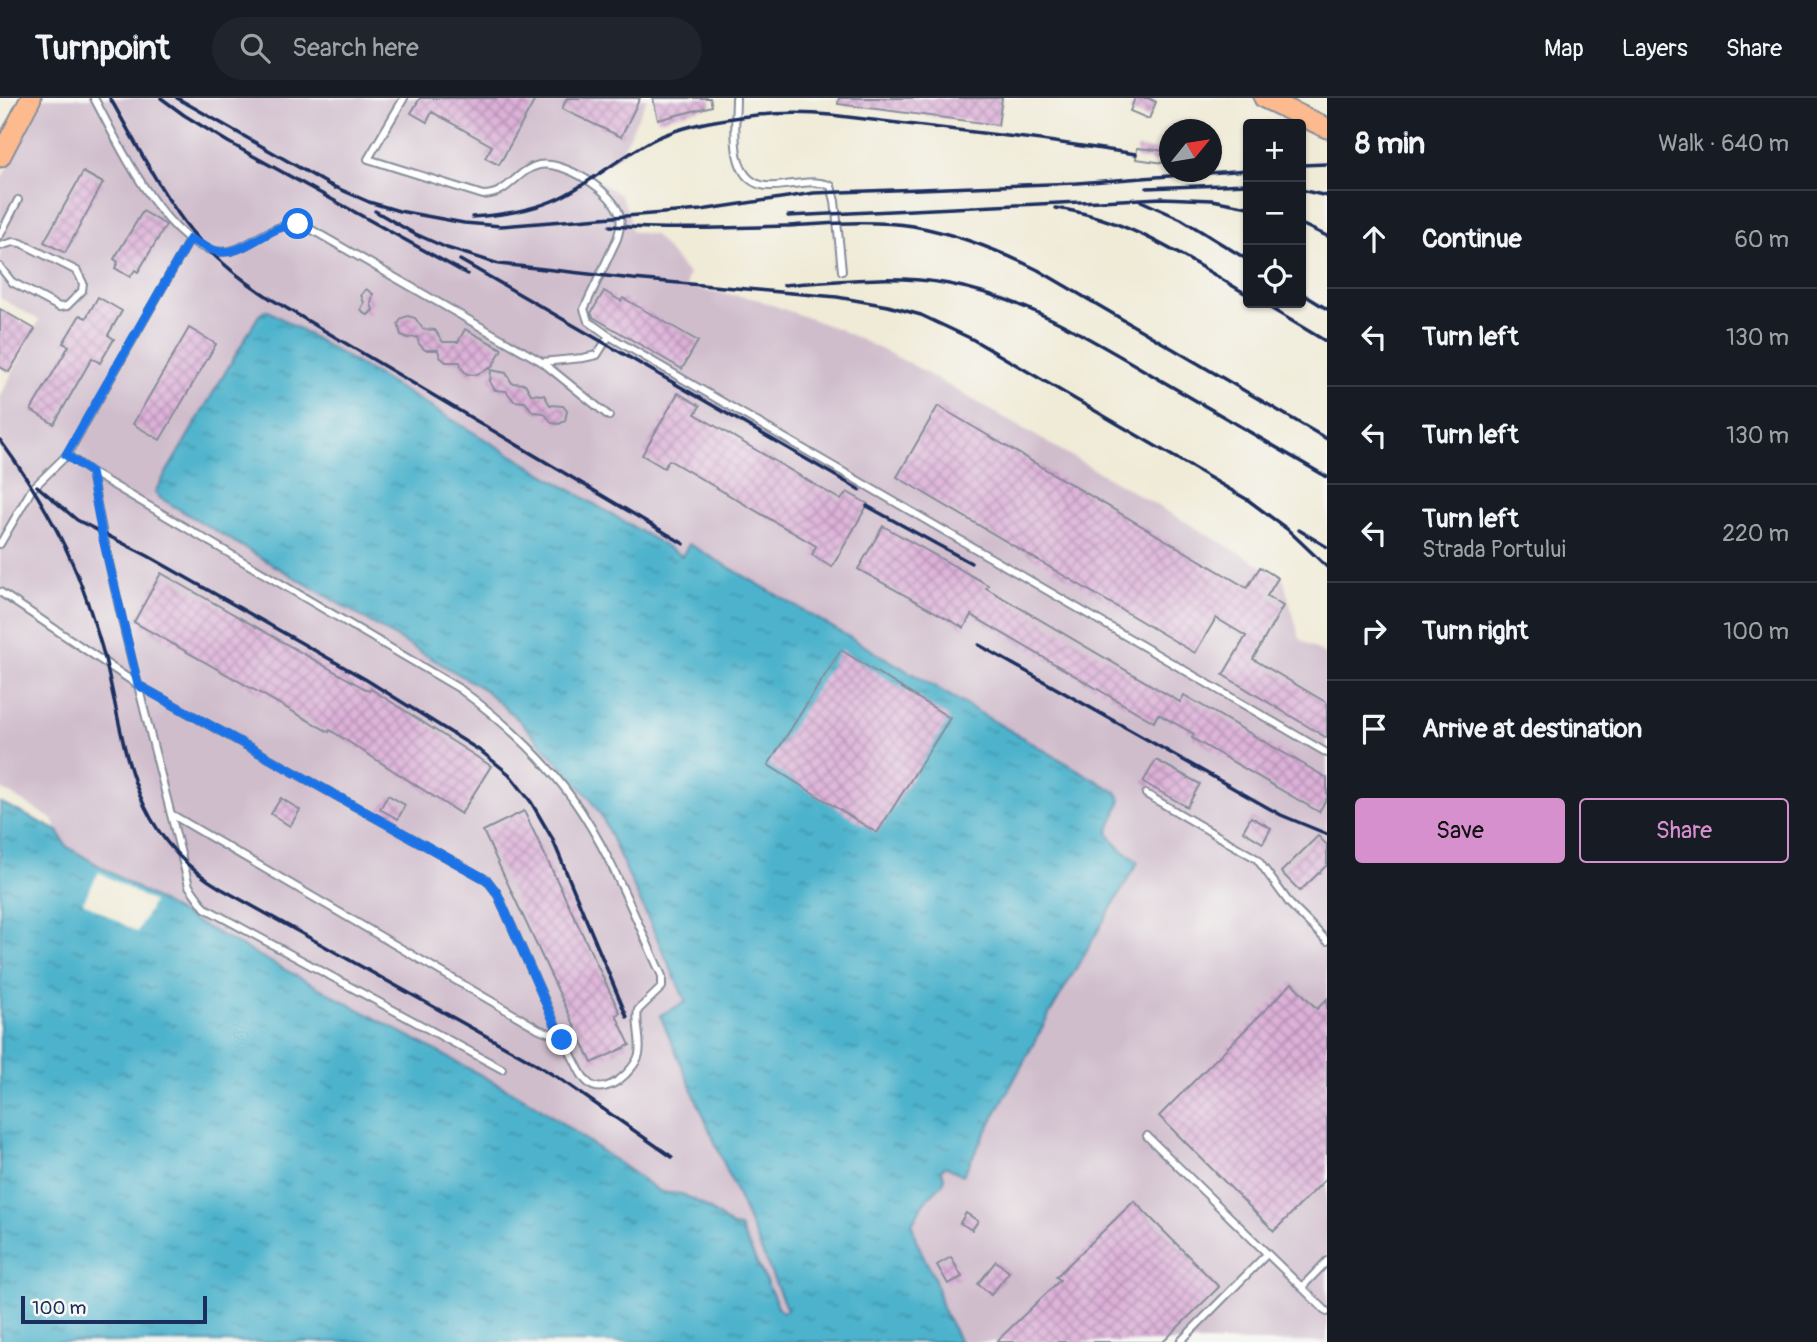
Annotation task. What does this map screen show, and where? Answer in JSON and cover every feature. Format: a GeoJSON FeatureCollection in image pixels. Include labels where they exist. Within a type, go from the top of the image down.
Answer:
{"type":"FeatureCollection","features":[{"type":"Feature","properties":{"kind":"main road"},"geometry":{"type":"LineString","coordinates":[[0,157],[31,98]]}},
{"type":"Feature","properties":{"kind":"main road"},"geometry":{"type":"LineString","coordinates":[[1264,98],[1327,128]]}},
{"type":"Feature","properties":{"kind":"lane"},"geometry":{"type":"LineString","coordinates":[[94,98],[152,199],[170,221],[190,239],[221,252],[233,250],[279,226],[298,224],[307,227],[542,362],[608,416]]}},
{"type":"Feature","properties":{"kind":"lane"},"geometry":{"type":"LineString","coordinates":[[404,98],[368,159],[483,195],[491,195],[505,189],[535,166],[558,165],[593,184],[609,199],[618,211],[620,227],[584,309],[588,321],[609,336],[1327,753]]}},
{"type":"Feature","properties":{"kind":"lane"},"geometry":{"type":"LineString","coordinates":[[736,98],[738,157],[743,173],[749,180],[764,186],[818,182],[831,186],[842,271]]}},
{"type":"Feature","properties":{"kind":"lane"},"geometry":{"type":"LineString","coordinates":[[0,235],[18,200]]}},
{"type":"Feature","properties":{"kind":"lane"},"geometry":{"type":"LineString","coordinates":[[0,544],[32,489],[66,455],[190,239]]}},
{"type":"Feature","properties":{"kind":"lane"},"geometry":{"type":"LineString","coordinates":[[0,246],[13,242],[21,243],[77,271],[83,283],[82,291],[67,306],[59,307],[12,282],[0,267]]}},
{"type":"Feature","properties":{"kind":"lane"},"geometry":{"type":"LineString","coordinates":[[542,362],[597,355],[609,336]]}},
{"type":"Feature","properties":{"kind":"lane"},"geometry":{"type":"LineString","coordinates":[[0,592],[138,685],[487,880],[497,893],[562,1040],[584,1079],[599,1087],[610,1086],[626,1074],[639,1055],[638,1010],[662,987],[662,976],[601,844],[572,798],[538,756],[502,720],[460,689],[66,455]]}},
{"type":"Feature","properties":{"kind":"lane"},"geometry":{"type":"LineString","coordinates":[[91,472],[102,534],[189,886],[205,908],[502,1069]]}},
{"type":"Feature","properties":{"kind":"lane"},"geometry":{"type":"LineString","coordinates":[[1146,794],[1257,859],[1290,904],[1327,941]]}},
{"type":"Feature","properties":{"kind":"lane"},"geometry":{"type":"LineString","coordinates":[[171,814],[562,1040]]}},
{"type":"Feature","properties":{"kind":"lane"},"geometry":{"type":"LineString","coordinates":[[1147,1136],[1327,1312]]}},
{"type":"Feature","properties":{"kind":"lane"},"geometry":{"type":"LineString","coordinates":[[1180,1342],[1267,1254]]}},
{"type":"Feature","properties":{"kind":"lane"},"geometry":{"type":"LineString","coordinates":[[1302,1287],[1327,1261]]}},
{"type":"Feature","properties":{"kind":"shaded area"},"geometry":{"type":"Polygon","coordinates":[[[44,98],[647,98],[620,155],[590,176],[620,195],[629,213],[631,231],[654,235],[689,275],[687,287],[756,299],[841,330],[909,363],[1283,578],[1300,639],[1327,656],[1327,1342],[960,1342],[942,1308],[935,1280],[916,1240],[912,1224],[781,1312],[737,1228],[696,1200],[678,1193],[659,1191],[533,1103],[69,851],[52,819],[0,788],[0,397],[39,320],[0,298],[0,181],[44,98]]]}},
{"type":"Feature","properties":{"kind":"water"},"geometry":{"type":"Polygon","coordinates":[[[267,310],[682,556],[689,544],[1116,792],[1121,800],[1108,832],[1117,845],[1138,862],[1050,1013],[963,1175],[945,1166],[941,1170],[944,1182],[924,1202],[912,1224],[916,1240],[935,1280],[942,1308],[960,1342],[0,1342],[0,802],[58,831],[66,846],[176,911],[533,1103],[659,1191],[688,1197],[733,1227],[740,1228],[780,1310],[787,1310],[660,1015],[686,1002],[602,817],[589,797],[523,724],[485,690],[160,498],[155,492],[259,315],[267,310]]]}},
{"type":"Feature","properties":{"kind":"pier"},"geometry":{"type":"Polygon","coordinates":[[[99,872],[153,902],[137,932],[83,902],[99,872]]]}},
{"type":"Feature","properties":{"kind":"building"},"geometry":{"type":"Polygon","coordinates":[[[420,98],[536,98],[499,165],[485,158],[492,146],[432,112],[427,122],[411,113],[420,98]]]}},
{"type":"Feature","properties":{"kind":"building"},"geometry":{"type":"Polygon","coordinates":[[[567,98],[640,98],[621,137],[562,109],[567,98]]]}},
{"type":"Feature","properties":{"kind":"building"},"geometry":{"type":"Polygon","coordinates":[[[653,98],[710,98],[712,106],[658,120],[653,98]]]}},
{"type":"Feature","properties":{"kind":"building"},"geometry":{"type":"Polygon","coordinates":[[[839,98],[1002,98],[998,125],[838,104],[839,98]]]}},
{"type":"Feature","properties":{"kind":"building"},"geometry":{"type":"Polygon","coordinates":[[[1135,98],[1148,98],[1156,102],[1149,119],[1130,111],[1135,98]]]}},
{"type":"Feature","properties":{"kind":"building"},"geometry":{"type":"Polygon","coordinates":[[[1137,148],[1159,150],[1159,162],[1136,159],[1137,148]]]}},
{"type":"Feature","properties":{"kind":"building"},"geometry":{"type":"Polygon","coordinates":[[[83,172],[103,183],[65,253],[44,242],[83,172]]]}},
{"type":"Feature","properties":{"kind":"building"},"geometry":{"type":"Polygon","coordinates":[[[143,211],[166,225],[138,272],[135,270],[130,277],[115,268],[118,262],[114,259],[143,211]]]}},
{"type":"Feature","properties":{"kind":"building"},"geometry":{"type":"Polygon","coordinates":[[[366,289],[373,294],[373,310],[368,315],[361,309],[364,303],[361,295],[366,289]]]}},
{"type":"Feature","properties":{"kind":"building"},"geometry":{"type":"Polygon","coordinates":[[[604,291],[621,301],[623,298],[698,341],[682,369],[593,317],[591,313],[604,291]]]}},
{"type":"Feature","properties":{"kind":"building"},"geometry":{"type":"Polygon","coordinates":[[[98,297],[122,311],[108,335],[114,339],[100,363],[92,358],[54,424],[31,410],[69,346],[63,343],[80,315],[86,318],[98,297]]]}},
{"type":"Feature","properties":{"kind":"building"},"geometry":{"type":"Polygon","coordinates":[[[0,309],[35,329],[9,372],[0,367],[0,309]]]}},
{"type":"Feature","properties":{"kind":"building"},"geometry":{"type":"Polygon","coordinates":[[[402,318],[415,318],[423,329],[435,330],[443,342],[458,342],[465,329],[502,349],[492,367],[475,375],[467,374],[460,362],[446,362],[440,357],[438,350],[425,350],[417,337],[408,338],[401,335],[398,324],[402,318]]]}},
{"type":"Feature","properties":{"kind":"building"},"geometry":{"type":"Polygon","coordinates":[[[189,328],[216,344],[160,440],[133,424],[189,328]]]}},
{"type":"Feature","properties":{"kind":"building"},"geometry":{"type":"Polygon","coordinates":[[[491,370],[506,373],[512,383],[525,384],[531,394],[544,395],[550,405],[563,406],[567,411],[565,421],[552,423],[544,413],[533,412],[525,402],[514,401],[506,391],[495,390],[490,382],[491,370]]]}},
{"type":"Feature","properties":{"kind":"building"},"geometry":{"type":"Polygon","coordinates":[[[678,393],[700,406],[695,414],[841,500],[847,492],[868,504],[832,567],[812,555],[816,546],[669,460],[664,468],[642,455],[678,393]]]}},
{"type":"Feature","properties":{"kind":"building"},"geometry":{"type":"Polygon","coordinates":[[[938,406],[1247,588],[1260,567],[1278,578],[1267,596],[1283,606],[1253,659],[1327,703],[1327,738],[1223,675],[1246,636],[1216,618],[1195,653],[897,477],[938,406]]]}},
{"type":"Feature","properties":{"kind":"building"},"geometry":{"type":"Polygon","coordinates":[[[883,526],[988,585],[986,588],[1180,702],[1184,695],[1327,778],[1327,798],[1319,812],[1192,738],[1194,734],[1158,714],[1154,722],[971,615],[964,628],[858,569],[883,526]]]}},
{"type":"Feature","properties":{"kind":"building"},"geometry":{"type":"Polygon","coordinates":[[[161,573],[369,691],[371,689],[491,766],[461,814],[330,730],[329,732],[134,622],[161,573]]]}},
{"type":"Feature","properties":{"kind":"building"},"geometry":{"type":"Polygon","coordinates":[[[841,650],[950,718],[877,833],[768,765],[841,650]]]}},
{"type":"Feature","properties":{"kind":"building"},"geometry":{"type":"Polygon","coordinates":[[[1156,760],[1200,784],[1187,807],[1143,782],[1156,760]]]}},
{"type":"Feature","properties":{"kind":"building"},"geometry":{"type":"Polygon","coordinates":[[[388,795],[405,805],[398,819],[380,809],[388,795]]]}},
{"type":"Feature","properties":{"kind":"building"},"geometry":{"type":"Polygon","coordinates":[[[281,798],[300,810],[290,826],[271,814],[281,798]]]}},
{"type":"Feature","properties":{"kind":"building"},"geometry":{"type":"Polygon","coordinates":[[[524,811],[620,1013],[616,1015],[630,1045],[592,1063],[483,831],[524,811]]]}},
{"type":"Feature","properties":{"kind":"building"},"geometry":{"type":"Polygon","coordinates":[[[1251,817],[1271,828],[1263,843],[1243,831],[1251,817]]]}},
{"type":"Feature","properties":{"kind":"building"},"geometry":{"type":"Polygon","coordinates":[[[1318,836],[1327,845],[1327,865],[1300,891],[1281,872],[1318,836]]]}},
{"type":"Feature","properties":{"kind":"building"},"geometry":{"type":"Polygon","coordinates":[[[1292,983],[1317,1009],[1327,999],[1327,1178],[1274,1231],[1159,1116],[1292,983]]]}},
{"type":"Feature","properties":{"kind":"building"},"geometry":{"type":"Polygon","coordinates":[[[1134,1201],[1219,1287],[1163,1342],[996,1342],[1060,1280],[1056,1277],[1134,1201]]]}},
{"type":"Feature","properties":{"kind":"building"},"geometry":{"type":"Polygon","coordinates":[[[966,1213],[978,1221],[972,1230],[960,1223],[966,1213]]]}},
{"type":"Feature","properties":{"kind":"building"},"geometry":{"type":"Polygon","coordinates":[[[951,1257],[962,1277],[948,1284],[937,1265],[951,1257]]]}},
{"type":"Feature","properties":{"kind":"building"},"geometry":{"type":"Polygon","coordinates":[[[996,1261],[1009,1272],[991,1295],[978,1284],[996,1261]]]}},
{"type":"Feature","properties":{"kind":"railway"},"geometry":{"type":"LineString","coordinates":[[110,98],[180,217],[210,251],[240,277],[271,299],[684,544]]}},
{"type":"Feature","properties":{"kind":"railway"},"geometry":{"type":"LineString","coordinates":[[161,98],[228,142],[467,274]]}},
{"type":"Feature","properties":{"kind":"railway"},"geometry":{"type":"LineString","coordinates":[[177,98],[335,188]]}},
{"type":"Feature","properties":{"kind":"railway"},"geometry":{"type":"LineString","coordinates":[[472,217],[508,213],[554,200],[657,138],[696,125],[742,117],[831,115],[1136,154]]}},
{"type":"Feature","properties":{"kind":"railway"},"geometry":{"type":"LineString","coordinates":[[1306,165],[1327,164]]}},
{"type":"Feature","properties":{"kind":"railway"},"geometry":{"type":"LineString","coordinates":[[328,184],[369,202],[399,211],[464,223],[501,226],[701,210],[814,193],[1077,183],[1243,170]]}},
{"type":"Feature","properties":{"kind":"railway"},"geometry":{"type":"LineString","coordinates":[[1147,188],[1243,184]]}},
{"type":"Feature","properties":{"kind":"railway"},"geometry":{"type":"LineString","coordinates":[[1306,191],[1327,196]]}},
{"type":"Feature","properties":{"kind":"railway"},"geometry":{"type":"LineString","coordinates":[[788,216],[1162,198],[1212,200],[1243,206]]}},
{"type":"Feature","properties":{"kind":"railway"},"geometry":{"type":"LineString","coordinates":[[1141,201],[1181,219],[1243,257]]}},
{"type":"Feature","properties":{"kind":"railway"},"geometry":{"type":"LineString","coordinates":[[1055,208],[1107,220],[1156,241],[1243,292]]}},
{"type":"Feature","properties":{"kind":"railway"},"geometry":{"type":"LineString","coordinates":[[375,211],[420,237]]}},
{"type":"Feature","properties":{"kind":"railway"},"geometry":{"type":"LineString","coordinates":[[610,226],[698,228],[881,223],[945,233],[992,249],[1038,270],[1327,439]]}},
{"type":"Feature","properties":{"kind":"railway"},"geometry":{"type":"LineString","coordinates":[[1306,226],[1327,236]]}},
{"type":"Feature","properties":{"kind":"railway"},"geometry":{"type":"LineString","coordinates":[[411,232],[447,248],[499,264],[837,297],[921,315],[972,339],[1248,500],[1287,529],[1327,567]]}},
{"type":"Feature","properties":{"kind":"railway"},"geometry":{"type":"LineString","coordinates":[[460,260],[860,490]]}},
{"type":"Feature","properties":{"kind":"railway"},"geometry":{"type":"LineString","coordinates":[[784,285],[908,279],[949,284],[1004,299],[1082,335],[1327,477]]}},
{"type":"Feature","properties":{"kind":"railway"},"geometry":{"type":"LineString","coordinates":[[1306,296],[1327,309]]}},
{"type":"Feature","properties":{"kind":"railway"},"geometry":{"type":"LineString","coordinates":[[1270,308],[1327,342]]}},
{"type":"Feature","properties":{"kind":"railway"},"geometry":{"type":"LineString","coordinates":[[0,440],[49,516],[78,577],[103,651],[127,758],[137,788],[150,817],[167,843],[190,867],[220,888],[524,1057],[672,1157]]}},
{"type":"Feature","properties":{"kind":"railway"},"geometry":{"type":"LineString","coordinates":[[37,486],[77,520],[148,556],[365,679],[482,752],[509,774],[531,802],[552,838],[627,1017]]}},
{"type":"Feature","properties":{"kind":"railway"},"geometry":{"type":"LineString","coordinates":[[867,506],[971,563]]}},
{"type":"Feature","properties":{"kind":"railway"},"geometry":{"type":"LineString","coordinates":[[1299,530],[1327,547]]}},
{"type":"Feature","properties":{"kind":"railway"},"geometry":{"type":"LineString","coordinates":[[979,645],[1281,815],[1327,834]]}},
{"type":"Feature","properties":{"kind":"route"},"geometry":{"type":"LineString","coordinates":[[298,224],[279,226],[240,248],[221,252],[190,239],[66,455],[91,472],[102,534],[138,685],[487,880],[497,893],[562,1040]]}}]}
